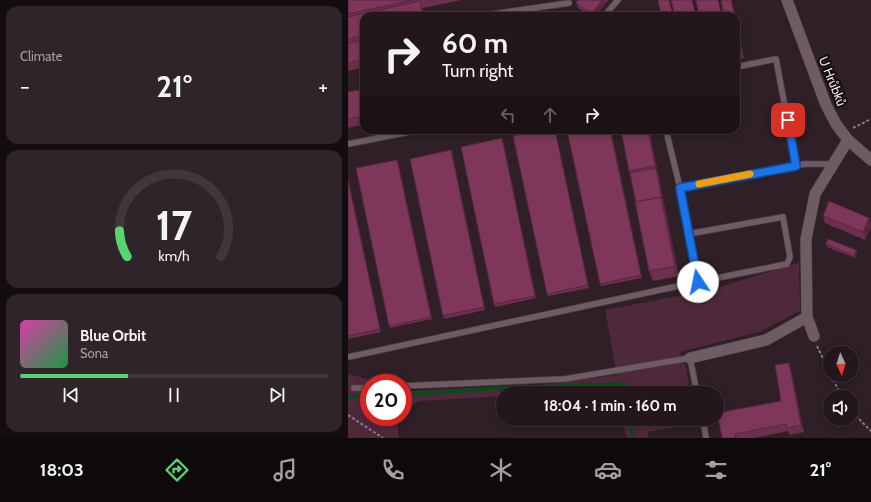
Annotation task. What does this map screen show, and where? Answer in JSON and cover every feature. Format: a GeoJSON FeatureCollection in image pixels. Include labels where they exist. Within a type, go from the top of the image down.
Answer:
{"type":"FeatureCollection","features":[{"type":"Feature","properties":{"kind":"street","name":"U Hrůbků"},"geometry":{"type":"LineString","coordinates":[[787,0],[826,105],[836,124],[847,138],[871,160]]}},
{"type":"Feature","properties":{"kind":"street"},"geometry":{"type":"LineString","coordinates":[[814,336],[807,317],[808,232],[815,194],[834,164],[847,138]]}},
{"type":"Feature","properties":{"kind":"street"},"geometry":{"type":"LineString","coordinates":[[690,358],[766,340],[807,317]]}},
{"type":"Feature","properties":{"kind":"lane"},"geometry":{"type":"LineString","coordinates":[[608,12],[618,0]]}},
{"type":"Feature","properties":{"kind":"lane"},"geometry":{"type":"LineString","coordinates":[[515,12],[568,1]]}},
{"type":"Feature","properties":{"kind":"lane"},"geometry":{"type":"LineString","coordinates":[[740,66],[776,59],[796,166]]}},
{"type":"Feature","properties":{"kind":"lane"},"geometry":{"type":"LineString","coordinates":[[348,144],[399,134]]}},
{"type":"Feature","properties":{"kind":"lane"},"geometry":{"type":"LineString","coordinates":[[667,134],[680,188],[698,282]]}},
{"type":"Feature","properties":{"kind":"lane"},"geometry":{"type":"LineString","coordinates":[[680,188],[796,166],[834,164]]}},
{"type":"Feature","properties":{"kind":"lane"},"geometry":{"type":"LineString","coordinates":[[348,357],[786,264],[790,257],[783,217],[776,217],[688,234]]}},
{"type":"Feature","properties":{"kind":"lane"},"geometry":{"type":"LineString","coordinates":[[412,386],[565,379],[690,358],[696,386]]}},
{"type":"Feature","properties":{"kind":"lane"},"geometry":{"type":"LineString","coordinates":[[354,388],[360,388]]}},
{"type":"Feature","properties":{"kind":"lane"},"geometry":{"type":"LineString","coordinates":[[703,426],[706,438]]}},
{"type":"Feature","properties":{"kind":"path"},"geometry":{"type":"LineString","coordinates":[[847,138],[853,128],[871,119]]}},
{"type":"Feature","properties":{"kind":"path"},"geometry":{"type":"LineString","coordinates":[[814,336],[823,357]]}},
{"type":"Feature","properties":{"kind":"path"},"geometry":{"type":"LineString","coordinates":[[348,415],[383,438]]}},
{"type":"Feature","properties":{"kind":"path"},"geometry":{"type":"LineString","coordinates":[[859,419],[871,431]]}},
{"type":"Feature","properties":{"kind":"shaded area"},"geometry":{"type":"Polygon","coordinates":[[[799,263],[800,311],[759,332],[680,352],[686,368],[689,386],[511,386],[551,384],[617,375],[605,310],[709,290],[799,263]]]}},
{"type":"Feature","properties":{"kind":"shaded area"},"geometry":{"type":"Polygon","coordinates":[[[348,374],[360,377],[360,426],[398,426],[399,438],[348,438],[348,374]]]}},
{"type":"Feature","properties":{"kind":"shaded area"},"geometry":{"type":"Polygon","coordinates":[[[496,387],[496,396],[419,401],[412,406],[412,391],[496,387]]]}},
{"type":"Feature","properties":{"kind":"shaded area"},"geometry":{"type":"Polygon","coordinates":[[[624,426],[679,426],[648,432],[648,438],[627,438],[624,426]]]}},
{"type":"Feature","properties":{"kind":"building"},"geometry":{"type":"Polygon","coordinates":[[[348,0],[413,0],[348,14],[348,0]]]}},
{"type":"Feature","properties":{"kind":"building"},"geometry":{"type":"Polygon","coordinates":[[[578,0],[602,0],[593,12],[589,12],[576,3],[578,0]]]}},
{"type":"Feature","properties":{"kind":"building"},"geometry":{"type":"Polygon","coordinates":[[[658,0],[669,0],[672,12],[660,12],[658,0]]]}},
{"type":"Feature","properties":{"kind":"building"},"geometry":{"type":"Polygon","coordinates":[[[671,0],[692,0],[695,12],[674,12],[671,0]]]}},
{"type":"Feature","properties":{"kind":"building"},"geometry":{"type":"Polygon","coordinates":[[[696,0],[718,0],[721,12],[698,12],[696,0]]]}},
{"type":"Feature","properties":{"kind":"building"},"geometry":{"type":"Polygon","coordinates":[[[721,0],[731,0],[734,12],[723,12],[721,0]]]}},
{"type":"Feature","properties":{"kind":"building"},"geometry":{"type":"Polygon","coordinates":[[[420,1],[422,12],[370,12],[420,1]]]}},
{"type":"Feature","properties":{"kind":"building"},"geometry":{"type":"Polygon","coordinates":[[[360,14],[360,36],[348,39],[348,17],[360,14]]]}},
{"type":"Feature","properties":{"kind":"building"},"geometry":{"type":"Polygon","coordinates":[[[360,41],[360,60],[348,63],[348,43],[360,41]]]}},
{"type":"Feature","properties":{"kind":"building"},"geometry":{"type":"Polygon","coordinates":[[[359,90],[360,117],[348,119],[348,92],[359,90]]]}},
{"type":"Feature","properties":{"kind":"building"},"geometry":{"type":"Polygon","coordinates":[[[523,134],[556,134],[588,285],[547,294],[513,136],[523,134]]]}},
{"type":"Feature","properties":{"kind":"building"},"geometry":{"type":"Polygon","coordinates":[[[568,134],[611,134],[641,275],[600,284],[568,134]]]}},
{"type":"Feature","properties":{"kind":"building"},"geometry":{"type":"Polygon","coordinates":[[[622,134],[649,134],[655,166],[629,171],[622,134]]]}},
{"type":"Feature","properties":{"kind":"building"},"geometry":{"type":"Polygon","coordinates":[[[502,138],[535,296],[494,304],[461,147],[502,138]]]}},
{"type":"Feature","properties":{"kind":"building"},"geometry":{"type":"Polygon","coordinates":[[[451,150],[484,307],[443,316],[410,159],[451,150]]]}},
{"type":"Feature","properties":{"kind":"building"},"geometry":{"type":"Polygon","coordinates":[[[397,160],[431,317],[389,326],[356,168],[397,160]]]}},
{"type":"Feature","properties":{"kind":"building"},"geometry":{"type":"Polygon","coordinates":[[[656,168],[662,199],[661,197],[636,202],[630,173],[656,168]]]}},
{"type":"Feature","properties":{"kind":"building"},"geometry":{"type":"Polygon","coordinates":[[[348,180],[380,329],[348,336],[348,180]]]}},
{"type":"Feature","properties":{"kind":"building"},"geometry":{"type":"Polygon","coordinates":[[[661,197],[675,266],[649,271],[635,202],[661,197]]]}},
{"type":"Feature","properties":{"kind":"building"},"geometry":{"type":"Polygon","coordinates":[[[829,201],[869,218],[863,232],[823,216],[829,201]]]}},
{"type":"Feature","properties":{"kind":"building"},"geometry":{"type":"Polygon","coordinates":[[[828,239],[856,250],[854,256],[826,244],[828,239]]]}},
{"type":"Feature","properties":{"kind":"building"},"geometry":{"type":"Polygon","coordinates":[[[789,363],[801,425],[787,428],[786,424],[735,434],[736,438],[722,438],[720,426],[724,426],[724,412],[781,401],[775,365],[789,363]]]}},
{"type":"Feature","properties":{"kind":"waterway"},"geometry":{"type":"LineString","coordinates":[[563,386],[625,384],[625,386]]}},
{"type":"Feature","properties":{"kind":"waterway"},"geometry":{"type":"LineString","coordinates":[[412,394],[496,388]]}},
{"type":"Feature","properties":{"kind":"waterway"},"geometry":{"type":"LineString","coordinates":[[348,397],[360,396]]}},
{"type":"Feature","properties":{"kind":"waterway"},"geometry":{"type":"LineString","coordinates":[[631,426],[633,438]]}},
{"type":"Feature","properties":{"kind":"slow traffic"},"geometry":{"type":"LineString","coordinates":[[699,184],[750,174]]}},
{"type":"Feature","properties":{"kind":"route"},"geometry":{"type":"LineString","coordinates":[[698,282],[680,188],[796,166],[788,120]]}}]}
